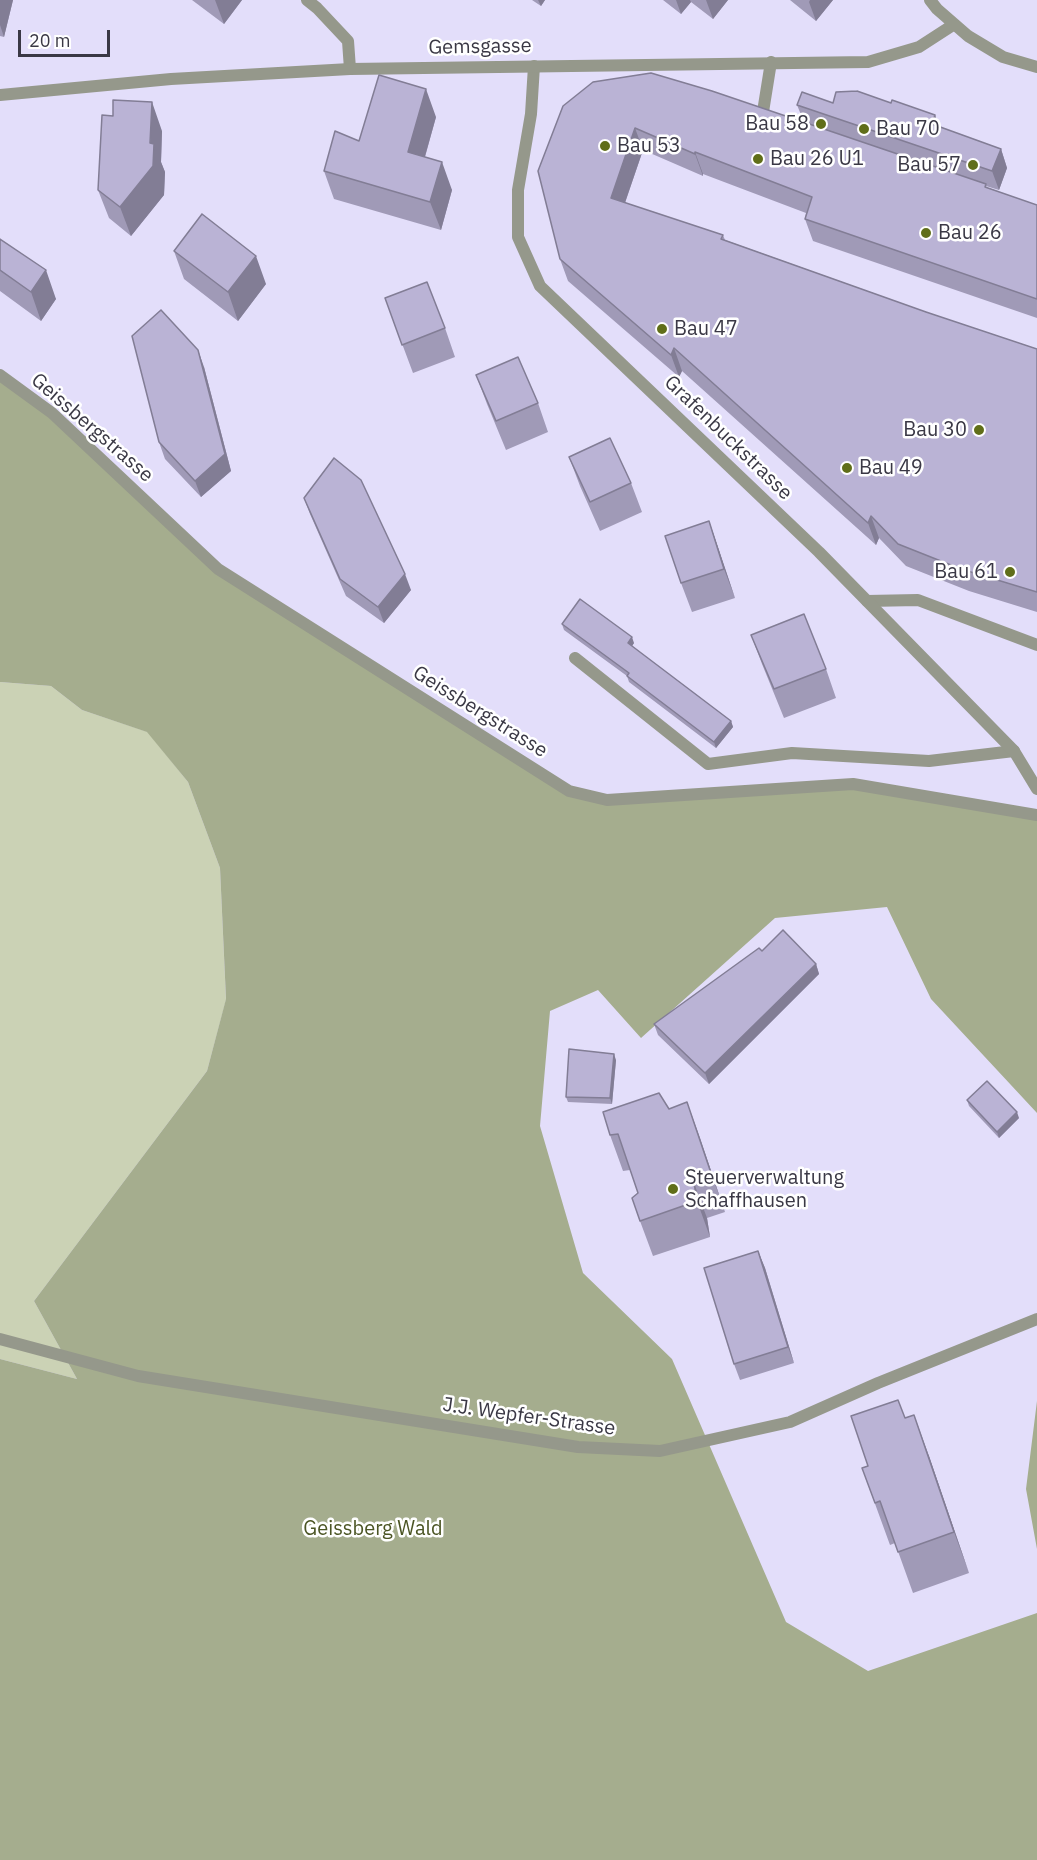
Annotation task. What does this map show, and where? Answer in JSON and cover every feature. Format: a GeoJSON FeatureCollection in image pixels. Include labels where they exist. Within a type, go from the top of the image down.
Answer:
{"type":"FeatureCollection","features":[{"type":"Feature","properties":{"kind":"street"},"geometry":{"type":"LineString","coordinates":[[308,0],[348,41],[350,69]]}},
{"type":"Feature","properties":{"kind":"street"},"geometry":{"type":"LineString","coordinates":[[930,0],[953,25],[968,36],[995,52],[1026,65],[1037,67]]}},
{"type":"Feature","properties":{"kind":"street","name":"Gemsgasse"},"geometry":{"type":"LineString","coordinates":[[0,94],[171,79],[350,69],[771,62],[868,63],[919,46],[953,25]]}},
{"type":"Feature","properties":{"kind":"street"},"geometry":{"type":"LineString","coordinates":[[771,62],[762,118],[773,122]]}},
{"type":"Feature","properties":{"kind":"street","name":"Grafenbuckstrasse"},"geometry":{"type":"LineString","coordinates":[[534,66],[531,114],[518,189],[518,237],[540,286],[819,552],[1014,752],[1037,789]]}},
{"type":"Feature","properties":{"kind":"street","name":"Geissbergstrasse"},"geometry":{"type":"LineString","coordinates":[[0,375],[51,413],[218,569],[569,791],[607,800],[852,784],[1037,815]]}},
{"type":"Feature","properties":{"kind":"street"},"geometry":{"type":"LineString","coordinates":[[867,601],[918,600],[1037,645]]}},
{"type":"Feature","properties":{"kind":"street"},"geometry":{"type":"LineString","coordinates":[[575,658],[708,764],[792,753],[929,761],[1014,752]]}},
{"type":"Feature","properties":{"kind":"street","name":"J.J. Wepfer-Strasse"},"geometry":{"type":"LineString","coordinates":[[0,1339],[138,1376],[578,1447],[660,1451],[790,1422],[878,1383],[1037,1319]]}},
{"type":"Feature","properties":{"kind":"green space","name":"Geissberg Wald"},"geometry":{"type":"Polygon","coordinates":[[[0,375],[52,413],[218,569],[569,791],[607,800],[853,784],[1037,815],[1037,1113],[931,999],[887,907],[775,918],[641,1038],[598,990],[550,1011],[540,1126],[583,1273],[672,1359],[786,1622],[868,1671],[1037,1613],[1037,1860],[0,1860],[0,1359],[77,1379],[34,1301],[207,1071],[226,999],[220,868],[188,782],[147,732],[82,710],[51,686],[0,682],[0,375]]]}},
{"type":"Feature","properties":{"kind":"green space"},"geometry":{"type":"Polygon","coordinates":[[[0,682],[51,686],[82,710],[148,732],[188,782],[220,868],[226,1000],[207,1071],[34,1301],[77,1379],[0,1359],[0,682]]]}},
{"type":"Feature","properties":{"kind":"green space"},"geometry":{"type":"Polygon","coordinates":[[[1037,1401],[1037,1549],[1026,1489],[1037,1401]]]}},
{"type":"Feature","properties":{"kind":"building"},"geometry":{"type":"Polygon","coordinates":[[[651,73],[712,91],[986,184],[985,187],[1037,205],[1037,299],[805,219],[812,197],[695,152],[695,154],[635,128],[611,198],[723,235],[721,239],[1037,349],[1037,592],[961,569],[898,544],[871,516],[868,523],[674,348],[671,355],[560,259],[538,171],[563,106],[593,82],[651,73]]]}},
{"type":"Feature","properties":{"kind":"building"},"geometry":{"type":"Polygon","coordinates":[[[379,75],[426,89],[408,152],[442,162],[430,202],[324,171],[335,131],[359,141],[379,75]]]}},
{"type":"Feature","properties":{"kind":"building"},"geometry":{"type":"Polygon","coordinates":[[[857,91],[935,115],[932,124],[1001,149],[992,171],[797,105],[802,92],[833,103],[836,92],[857,91]]]}},
{"type":"Feature","properties":{"kind":"building"},"geometry":{"type":"Polygon","coordinates":[[[113,100],[152,102],[150,143],[154,144],[153,166],[120,207],[98,190],[102,115],[113,116],[113,100]]]}},
{"type":"Feature","properties":{"kind":"building"},"geometry":{"type":"Polygon","coordinates":[[[202,214],[256,256],[228,292],[174,251],[202,214]]]}},
{"type":"Feature","properties":{"kind":"building"},"geometry":{"type":"Polygon","coordinates":[[[0,239],[46,270],[31,292],[0,270],[0,239]]]}},
{"type":"Feature","properties":{"kind":"building"},"geometry":{"type":"Polygon","coordinates":[[[427,282],[445,328],[402,345],[385,298],[427,282]]]}},
{"type":"Feature","properties":{"kind":"building"},"geometry":{"type":"Polygon","coordinates":[[[161,310],[198,350],[225,454],[195,481],[159,442],[132,336],[161,310]]]}},
{"type":"Feature","properties":{"kind":"building"},"geometry":{"type":"Polygon","coordinates":[[[518,357],[538,403],[496,421],[476,375],[518,357]]]}},
{"type":"Feature","properties":{"kind":"building"},"geometry":{"type":"Polygon","coordinates":[[[610,438],[631,483],[590,502],[569,457],[610,438]]]}},
{"type":"Feature","properties":{"kind":"building"},"geometry":{"type":"Polygon","coordinates":[[[334,458],[361,480],[405,574],[378,607],[340,579],[304,498],[334,458]]]}},
{"type":"Feature","properties":{"kind":"building"},"geometry":{"type":"Polygon","coordinates":[[[709,521],[724,569],[681,583],[665,536],[709,521]]]}},
{"type":"Feature","properties":{"kind":"building"},"geometry":{"type":"Polygon","coordinates":[[[580,599],[632,637],[628,643],[731,721],[714,742],[627,676],[629,673],[562,624],[580,599]]]}},
{"type":"Feature","properties":{"kind":"building"},"geometry":{"type":"Polygon","coordinates":[[[804,614],[826,669],[774,689],[751,635],[804,614]]]}},
{"type":"Feature","properties":{"kind":"building"},"geometry":{"type":"Polygon","coordinates":[[[783,930],[816,964],[705,1073],[654,1024],[759,948],[762,951],[783,930]]]}},
{"type":"Feature","properties":{"kind":"building"},"geometry":{"type":"Polygon","coordinates":[[[569,1049],[614,1054],[610,1098],[566,1097],[569,1049]]]}},
{"type":"Feature","properties":{"kind":"building"},"geometry":{"type":"Polygon","coordinates":[[[987,1081],[1017,1112],[997,1132],[967,1100],[987,1081]]]}},
{"type":"Feature","properties":{"kind":"building"},"geometry":{"type":"Polygon","coordinates":[[[659,1093],[669,1109],[687,1102],[712,1176],[694,1183],[697,1201],[640,1221],[632,1198],[638,1193],[618,1134],[610,1135],[603,1112],[659,1093]]]}},
{"type":"Feature","properties":{"kind":"building"},"geometry":{"type":"Polygon","coordinates":[[[758,1251],[788,1347],[734,1364],[704,1268],[758,1251]]]}},
{"type":"Feature","properties":{"kind":"building"},"geometry":{"type":"Polygon","coordinates":[[[898,1400],[905,1418],[914,1415],[954,1532],[898,1552],[880,1501],[875,1503],[862,1468],[868,1466],[851,1416],[898,1400]]]}},
{"type":"Feature","properties":{"kind":"place","name":"Bau 58"},"geometry":{"type":"Point","coordinates":[821,124]}},
{"type":"Feature","properties":{"kind":"place","name":"Bau 70"},"geometry":{"type":"Point","coordinates":[864,129]}},
{"type":"Feature","properties":{"kind":"place","name":"Bau 53"},"geometry":{"type":"Point","coordinates":[605,146]}},
{"type":"Feature","properties":{"kind":"place","name":"Bau 26 U1"},"geometry":{"type":"Point","coordinates":[758,159]}},
{"type":"Feature","properties":{"kind":"place","name":"Bau 57"},"geometry":{"type":"Point","coordinates":[973,165]}},
{"type":"Feature","properties":{"kind":"place","name":"Bau 26"},"geometry":{"type":"Point","coordinates":[926,233]}},
{"type":"Feature","properties":{"kind":"place","name":"Bau 47"},"geometry":{"type":"Point","coordinates":[662,329]}},
{"type":"Feature","properties":{"kind":"place","name":"Bau 30"},"geometry":{"type":"Point","coordinates":[979,430]}},
{"type":"Feature","properties":{"kind":"place","name":"Bau 49"},"geometry":{"type":"Point","coordinates":[847,468]}},
{"type":"Feature","properties":{"kind":"place","name":"Bau 61"},"geometry":{"type":"Point","coordinates":[1010,572]}},
{"type":"Feature","properties":{"kind":"place","name":"Steuerverwaltung Schaffhausen"},"geometry":{"type":"Point","coordinates":[673,1189]}}]}
